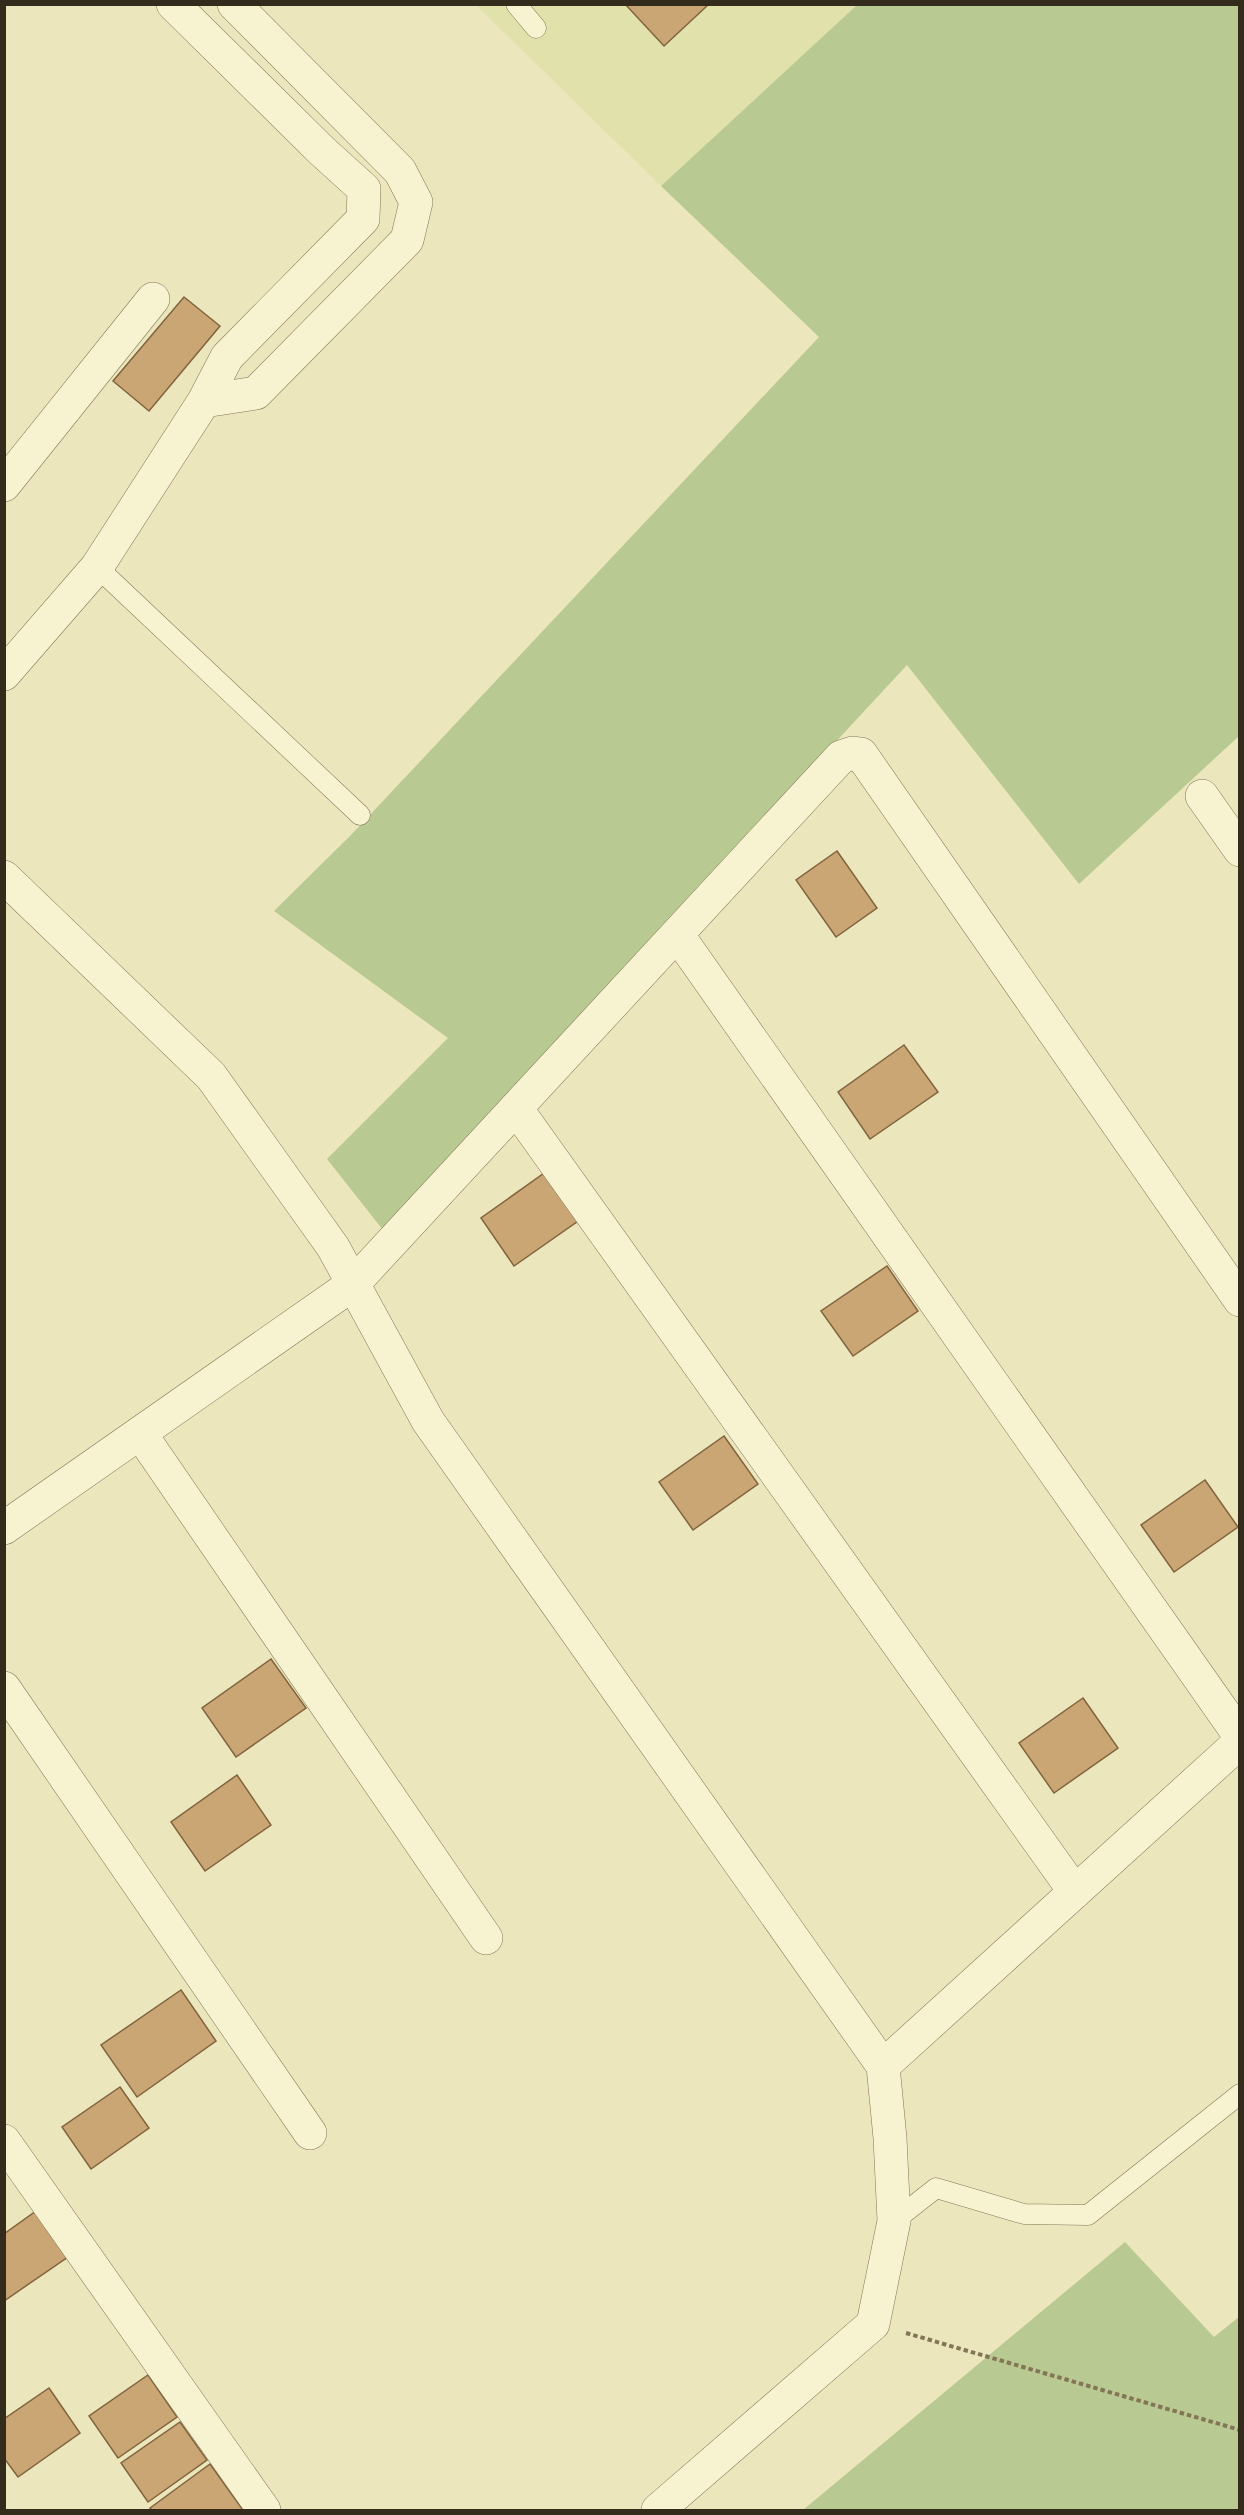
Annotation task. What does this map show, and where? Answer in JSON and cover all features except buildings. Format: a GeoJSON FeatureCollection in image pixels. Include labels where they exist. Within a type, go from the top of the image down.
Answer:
{"type":"FeatureCollection","features":[{"type":"Feature","properties":{"kind":"street"},"geometry":{"type":"LineString","coordinates":[[4,674],[98,567],[204,401],[227,357],[363,219],[364,189],[173,4]]}},
{"type":"Feature","properties":{"kind":"street"},"geometry":{"type":"LineString","coordinates":[[204,401],[256,393],[407,240],[416,202],[400,171],[234,4]]}},
{"type":"Feature","properties":{"kind":"street"},"geometry":{"type":"LineString","coordinates":[[4,485],[153,299]]}},
{"type":"Feature","properties":{"kind":"street"},"geometry":{"type":"LineString","coordinates":[[4,1528],[353,1284],[841,757],[853,753],[861,754],[1239,1300]]}},
{"type":"Feature","properties":{"kind":"street"},"geometry":{"type":"LineString","coordinates":[[1202,796],[1239,850]]}},
{"type":"Feature","properties":{"kind":"street"},"geometry":{"type":"LineString","coordinates":[[4,877],[211,1076],[333,1247],[428,1420],[883,2066],[890,2138],[894,2221],[873,2324],[658,2511]]}},
{"type":"Feature","properties":{"kind":"street"},"geometry":{"type":"LineString","coordinates":[[677,934],[1239,1736]]}},
{"type":"Feature","properties":{"kind":"street"},"geometry":{"type":"LineString","coordinates":[[516,1108],[1075,1892]]}},
{"type":"Feature","properties":{"kind":"street"},"geometry":{"type":"LineString","coordinates":[[140,1433],[486,1938]]}},
{"type":"Feature","properties":{"kind":"street"},"geometry":{"type":"LineString","coordinates":[[4,1688],[310,2133]]}},
{"type":"Feature","properties":{"kind":"street"},"geometry":{"type":"LineString","coordinates":[[883,2066],[1239,1742]]}},
{"type":"Feature","properties":{"kind":"street"},"geometry":{"type":"LineString","coordinates":[[4,2141],[264,2511]]}},
{"type":"Feature","properties":{"kind":"lane"},"geometry":{"type":"LineString","coordinates":[[516,4],[536,28]]}},
{"type":"Feature","properties":{"kind":"lane"},"geometry":{"type":"LineString","coordinates":[[98,567],[360,815]]}},
{"type":"Feature","properties":{"kind":"lane"},"geometry":{"type":"LineString","coordinates":[[894,2221],[936,2188],[1024,2214],[1088,2215],[1239,2094]]}},
{"type":"Feature","properties":{"kind":"path"},"geometry":{"type":"LineString","coordinates":[[873,2324],[1239,2430]]}},
{"type":"Feature","properties":{"kind":"green space"},"geometry":{"type":"Polygon","coordinates":[[[476,5],[857,5],[661,186],[476,5]]]}},
{"type":"Feature","properties":{"kind":"green space"},"geometry":{"type":"Polygon","coordinates":[[[857,5],[1239,5],[1239,736],[1079,884],[907,665],[383,1230],[327,1159],[448,1038],[274,911],[351,835],[819,337],[661,186],[857,5]]]}},
{"type":"Feature","properties":{"kind":"green space"},"geometry":{"type":"Polygon","coordinates":[[[1125,2242],[1214,2337],[1239,2317],[1239,2510],[803,2510],[1125,2242]]]}}]}
